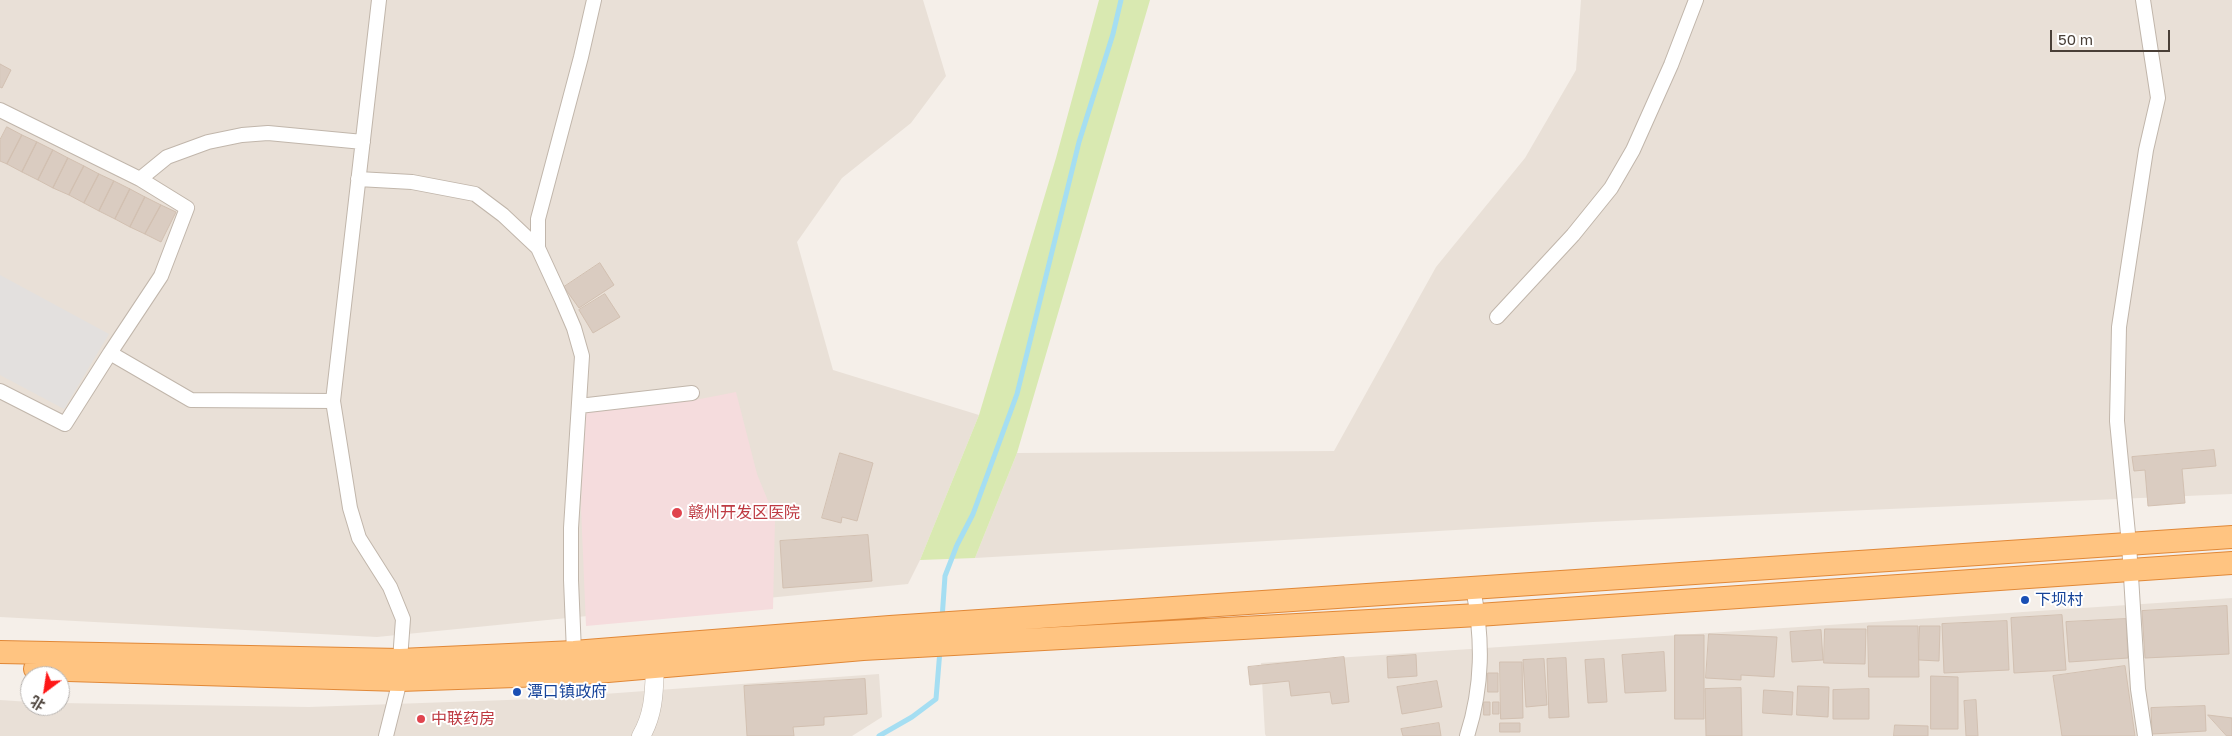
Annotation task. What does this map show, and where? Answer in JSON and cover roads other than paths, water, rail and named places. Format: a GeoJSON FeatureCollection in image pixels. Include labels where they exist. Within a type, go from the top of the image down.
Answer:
{"type":"FeatureCollection","features":[{"type":"Feature","properties":{"kind":"highway"},"geometry":{"type":"LineString","coordinates":[[891,638],[991,620],[2232,537]]}},
{"type":"Feature","properties":{"kind":"highway"},"geometry":{"type":"LineString","coordinates":[[0,652],[400,670],[574,652],[891,638],[990,643],[1478,615],[2232,563]]}},
{"type":"Feature","properties":{"kind":"highway"},"geometry":{"type":"LineString","coordinates":[[0,668],[400,670],[573,674],[655,667],[863,639]]}},
{"type":"Feature","properties":{"kind":"street"},"geometry":{"type":"LineString","coordinates":[[378,0],[333,401],[350,508],[359,538],[390,587],[403,619],[400,670],[386,736]]}},
{"type":"Feature","properties":{"kind":"street"},"geometry":{"type":"LineString","coordinates":[[538,248],[538,219],[594,0]]}},
{"type":"Feature","properties":{"kind":"street"},"geometry":{"type":"LineString","coordinates":[[1497,317],[1573,235],[1611,188],[1633,150],[1652,108],[1696,0]]}},
{"type":"Feature","properties":{"kind":"street"},"geometry":{"type":"LineString","coordinates":[[2143,0],[2158,98],[2146,150],[2119,327],[2117,420],[2129,544],[2138,689],[2145,736]]}},
{"type":"Feature","properties":{"kind":"street"},"geometry":{"type":"LineString","coordinates":[[0,110],[140,179],[187,208],[161,276],[66,424],[0,391]]}},
{"type":"Feature","properties":{"kind":"street"},"geometry":{"type":"LineString","coordinates":[[140,179],[167,157],[208,142],[242,135],[268,133],[362,142]]}},
{"type":"Feature","properties":{"kind":"street"},"geometry":{"type":"LineString","coordinates":[[358,179],[412,182],[475,194],[503,215],[538,248],[574,328],[582,356],[570,528],[570,580],[574,652]]}},
{"type":"Feature","properties":{"kind":"street"},"geometry":{"type":"LineString","coordinates":[[110,353],[191,400],[333,401]]}},
{"type":"Feature","properties":{"kind":"street"},"geometry":{"type":"LineString","coordinates":[[579,406],[692,393]]}},
{"type":"Feature","properties":{"kind":"street"},"geometry":{"type":"LineString","coordinates":[[1467,736],[1481,672],[1478,615],[1473,588]]}},
{"type":"Feature","properties":{"kind":"street"},"geometry":{"type":"LineString","coordinates":[[641,736],[650,717],[654,698],[655,667]]}},
{"type":"Feature","properties":{"kind":"waterway"},"geometry":{"type":"LineString","coordinates":[[942,619],[945,576],[957,545],[973,514],[1017,394],[1079,142],[1113,34],[1121,0]]}},
{"type":"Feature","properties":{"kind":"waterway"},"geometry":{"type":"LineString","coordinates":[[879,736],[912,717],[936,699],[940,650]]}},
{"type":"Feature","properties":{"kind":"place","name":"赣州开发区医院"},"geometry":{"type":"Point","coordinates":[677,513]}},
{"type":"Feature","properties":{"kind":"place","name":"下坝村"},"geometry":{"type":"Point","coordinates":[2025,600]}},
{"type":"Feature","properties":{"kind":"place","name":"潭口镇政府"},"geometry":{"type":"Point","coordinates":[517,692]}},
{"type":"Feature","properties":{"kind":"place","name":"中联药房"},"geometry":{"type":"Point","coordinates":[421,719]}}]}
